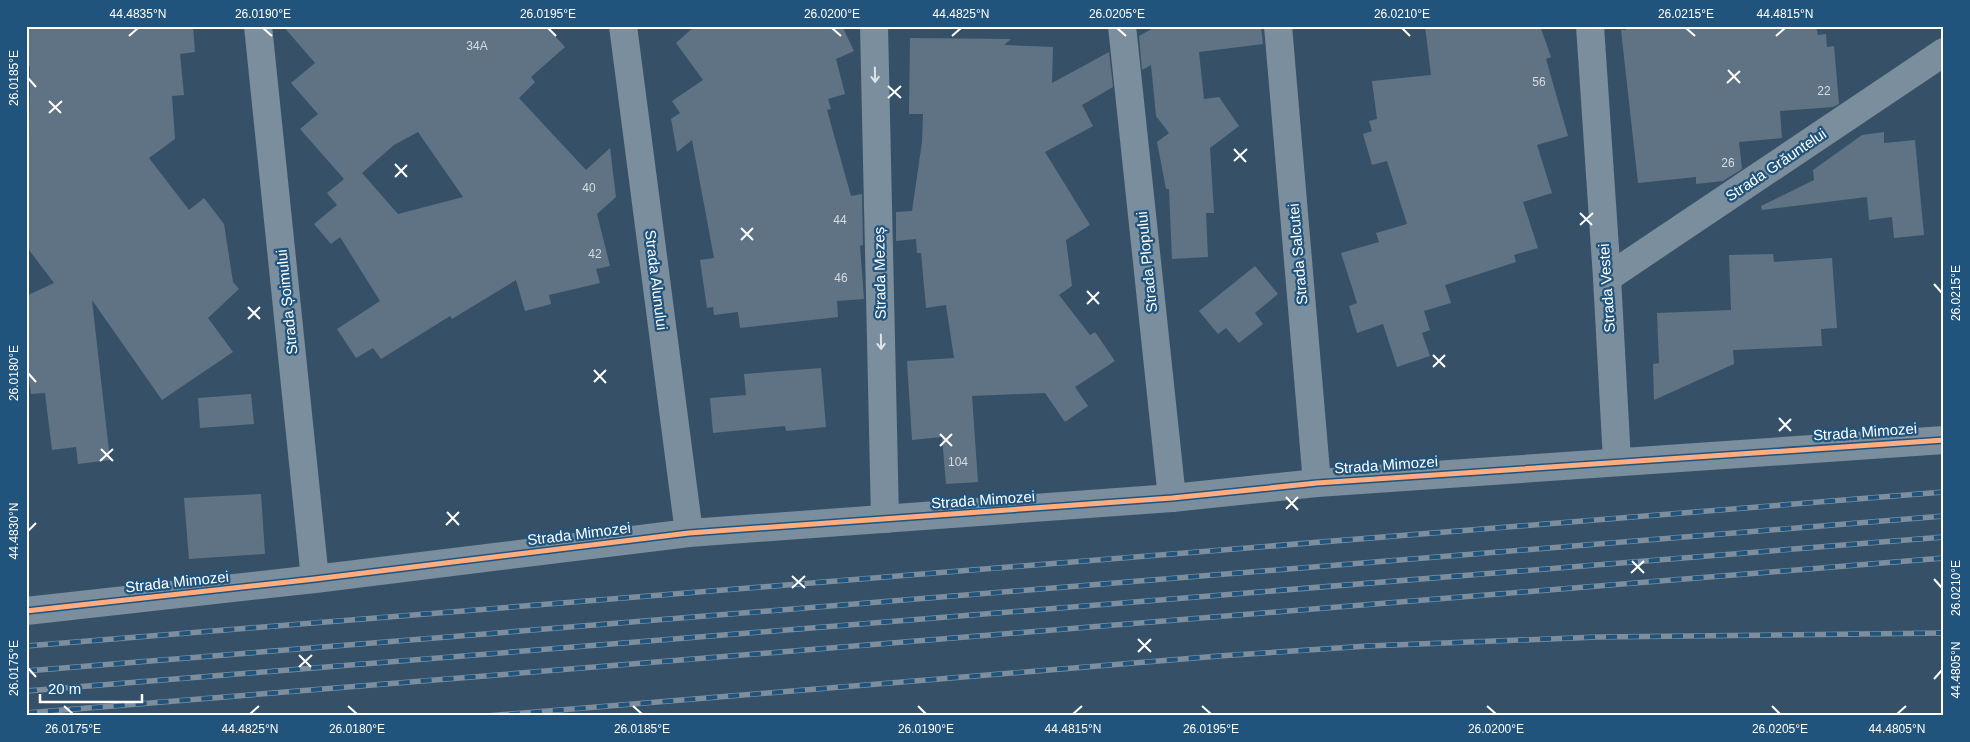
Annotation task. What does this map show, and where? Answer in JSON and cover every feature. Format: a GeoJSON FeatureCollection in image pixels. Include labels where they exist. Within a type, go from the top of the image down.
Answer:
{"type":"FeatureCollection","features":[{"type":"Feature","properties":{"kind":"street","name":"Strada Șoimului"},"geometry":{"type":"LineString","coordinates":[[258,26],[315,579]]}},
{"type":"Feature","properties":{"kind":"street","name":"Strada Alunului"},"geometry":{"type":"LineString","coordinates":[[623,26],[689,533]]}},
{"type":"Feature","properties":{"kind":"street","name":"Strada Mezeș"},"geometry":{"type":"LineString","coordinates":[[874,26],[885,519]]}},
{"type":"Feature","properties":{"kind":"street","name":"Strada Plopului"},"geometry":{"type":"LineString","coordinates":[[1122,26],[1172,498]]}},
{"type":"Feature","properties":{"kind":"street","name":"Strada Salcutei"},"geometry":{"type":"LineString","coordinates":[[1278,26],[1317,483]]}},
{"type":"Feature","properties":{"kind":"street","name":"Strada Vestei"},"geometry":{"type":"LineString","coordinates":[[1590,26],[1617,461]]}},
{"type":"Feature","properties":{"kind":"street","name":"Strada Grăuntelui"},"geometry":{"type":"LineString","coordinates":[[1607,278],[1944,52]]}},
{"type":"Feature","properties":{"kind":"street","name":"Strada Mimozei"},"geometry":{"type":"LineString","coordinates":[[26,612],[689,533],[1172,498],[1317,483],[1944,440]]}},
{"type":"Feature","properties":{"kind":"building"},"geometry":{"type":"Polygon","coordinates":[[[26,26],[193,26],[195,52],[180,54],[184,95],[172,96],[175,139],[149,158],[189,210],[204,198],[224,224],[233,282],[239,289],[208,318],[233,352],[162,400],[92,300],[110,460],[78,464],[76,447],[52,450],[45,393],[31,394],[26,353],[26,296],[54,283],[26,246],[26,134],[29,133],[30,66],[26,66],[26,26]]]}},
{"type":"Feature","properties":{"kind":"building"},"geometry":{"type":"Polygon","coordinates":[[[283,26],[546,26],[565,47],[531,77],[535,82],[519,98],[586,170],[610,148],[616,197],[597,214],[610,266],[596,269],[600,283],[549,295],[551,304],[525,311],[516,280],[452,319],[450,316],[381,359],[373,348],[356,358],[337,329],[380,301],[340,237],[331,244],[314,224],[337,205],[327,193],[344,179],[300,129],[318,114],[291,83],[315,63],[283,26]],[[418,132],[394,145],[362,173],[398,214],[463,197],[418,132]]]}},
{"type":"Feature","properties":{"kind":"building"},"geometry":{"type":"Polygon","coordinates":[[[695,26],[842,26],[854,51],[836,59],[845,94],[828,99],[831,109],[827,110],[851,196],[862,194],[863,245],[860,246],[864,299],[837,301],[838,317],[740,328],[738,312],[714,315],[713,307],[707,308],[700,260],[714,258],[692,140],[677,152],[671,119],[680,113],[672,101],[703,80],[676,43],[695,26]]]}},
{"type":"Feature","properties":{"kind":"building"},"geometry":{"type":"Polygon","coordinates":[[[1157,26],[1261,26],[1263,44],[1199,52],[1204,99],[1219,97],[1239,126],[1210,148],[1214,213],[1206,213],[1208,257],[1172,259],[1169,189],[1166,189],[1157,142],[1169,133],[1156,116],[1151,65],[1142,70],[1139,36],[1157,26]]]}},
{"type":"Feature","properties":{"kind":"building"},"geometry":{"type":"Polygon","coordinates":[[[1425,26],[1540,26],[1551,57],[1546,59],[1568,136],[1537,145],[1552,193],[1523,202],[1538,248],[1514,255],[1516,262],[1445,285],[1451,303],[1424,311],[1430,330],[1422,333],[1430,356],[1397,367],[1383,324],[1357,333],[1349,306],[1357,303],[1341,253],[1379,242],[1376,233],[1407,224],[1387,161],[1372,165],[1363,134],[1372,131],[1369,121],[1377,119],[1372,81],[1431,75],[1425,26]]]}},
{"type":"Feature","properties":{"kind":"building"},"geometry":{"type":"Polygon","coordinates":[[[1625,26],[1816,26],[1818,35],[1826,34],[1827,47],[1834,46],[1839,104],[1833,107],[1780,111],[1782,138],[1739,142],[1742,169],[1723,181],[1696,184],[1696,177],[1638,183],[1621,30],[1626,30],[1625,26]]]}},
{"type":"Feature","properties":{"kind":"building"},"geometry":{"type":"Polygon","coordinates":[[[910,38],[1011,39],[1004,45],[1053,47],[1052,83],[1109,52],[1113,87],[1082,105],[1093,126],[1045,152],[1090,225],[1066,240],[1072,286],[1059,295],[1090,335],[1095,332],[1115,361],[1075,387],[1088,406],[1065,422],[1045,393],[972,396],[978,482],[946,484],[942,437],[912,440],[907,361],[954,358],[946,305],[926,308],[921,253],[917,253],[916,239],[896,241],[896,212],[912,211],[922,142],[923,114],[909,114],[910,38]]]}},
{"type":"Feature","properties":{"kind":"building"},"geometry":{"type":"Polygon","coordinates":[[[1884,132],[1884,143],[1915,140],[1924,235],[1894,238],[1892,217],[1869,220],[1867,197],[1762,210],[1761,206],[1814,180],[1813,170],[1862,135],[1884,132]]]}},
{"type":"Feature","properties":{"kind":"building"},"geometry":{"type":"Polygon","coordinates":[[[1773,254],[1774,262],[1832,258],[1837,328],[1821,329],[1822,346],[1733,350],[1734,364],[1654,400],[1653,364],[1659,363],[1657,313],[1731,310],[1729,255],[1773,254]]]}},
{"type":"Feature","properties":{"kind":"building"},"geometry":{"type":"Polygon","coordinates":[[[1255,266],[1278,294],[1255,313],[1263,324],[1239,343],[1226,328],[1218,334],[1199,311],[1255,266]]]}},
{"type":"Feature","properties":{"kind":"building"},"geometry":{"type":"Polygon","coordinates":[[[821,368],[826,427],[786,431],[785,426],[713,433],[710,398],[746,395],[744,374],[821,368]]]}},
{"type":"Feature","properties":{"kind":"building"},"geometry":{"type":"Polygon","coordinates":[[[251,394],[254,424],[200,428],[198,398],[251,394]]]}},
{"type":"Feature","properties":{"kind":"building"},"geometry":{"type":"Polygon","coordinates":[[[261,494],[265,554],[189,559],[184,498],[261,494]]]}},
{"type":"Feature","properties":{"kind":"railway"},"geometry":{"type":"LineString","coordinates":[[26,646],[1944,492]]}},
{"type":"Feature","properties":{"kind":"railway"},"geometry":{"type":"LineString","coordinates":[[26,671],[1944,516]]}},
{"type":"Feature","properties":{"kind":"railway"},"geometry":{"type":"LineString","coordinates":[[26,691],[1944,537]]}},
{"type":"Feature","properties":{"kind":"railway"},"geometry":{"type":"LineString","coordinates":[[26,713],[1944,558]]}},
{"type":"Feature","properties":{"kind":"railway"},"geometry":{"type":"LineString","coordinates":[[487,716],[1219,656],[1368,646],[1598,637],[1944,633]]}},
{"type":"Feature","properties":{"kind":"cycle path"},"geometry":{"type":"LineString","coordinates":[[26,611],[315,579],[689,533],[1172,498],[1317,483],[1944,440]]}}]}
